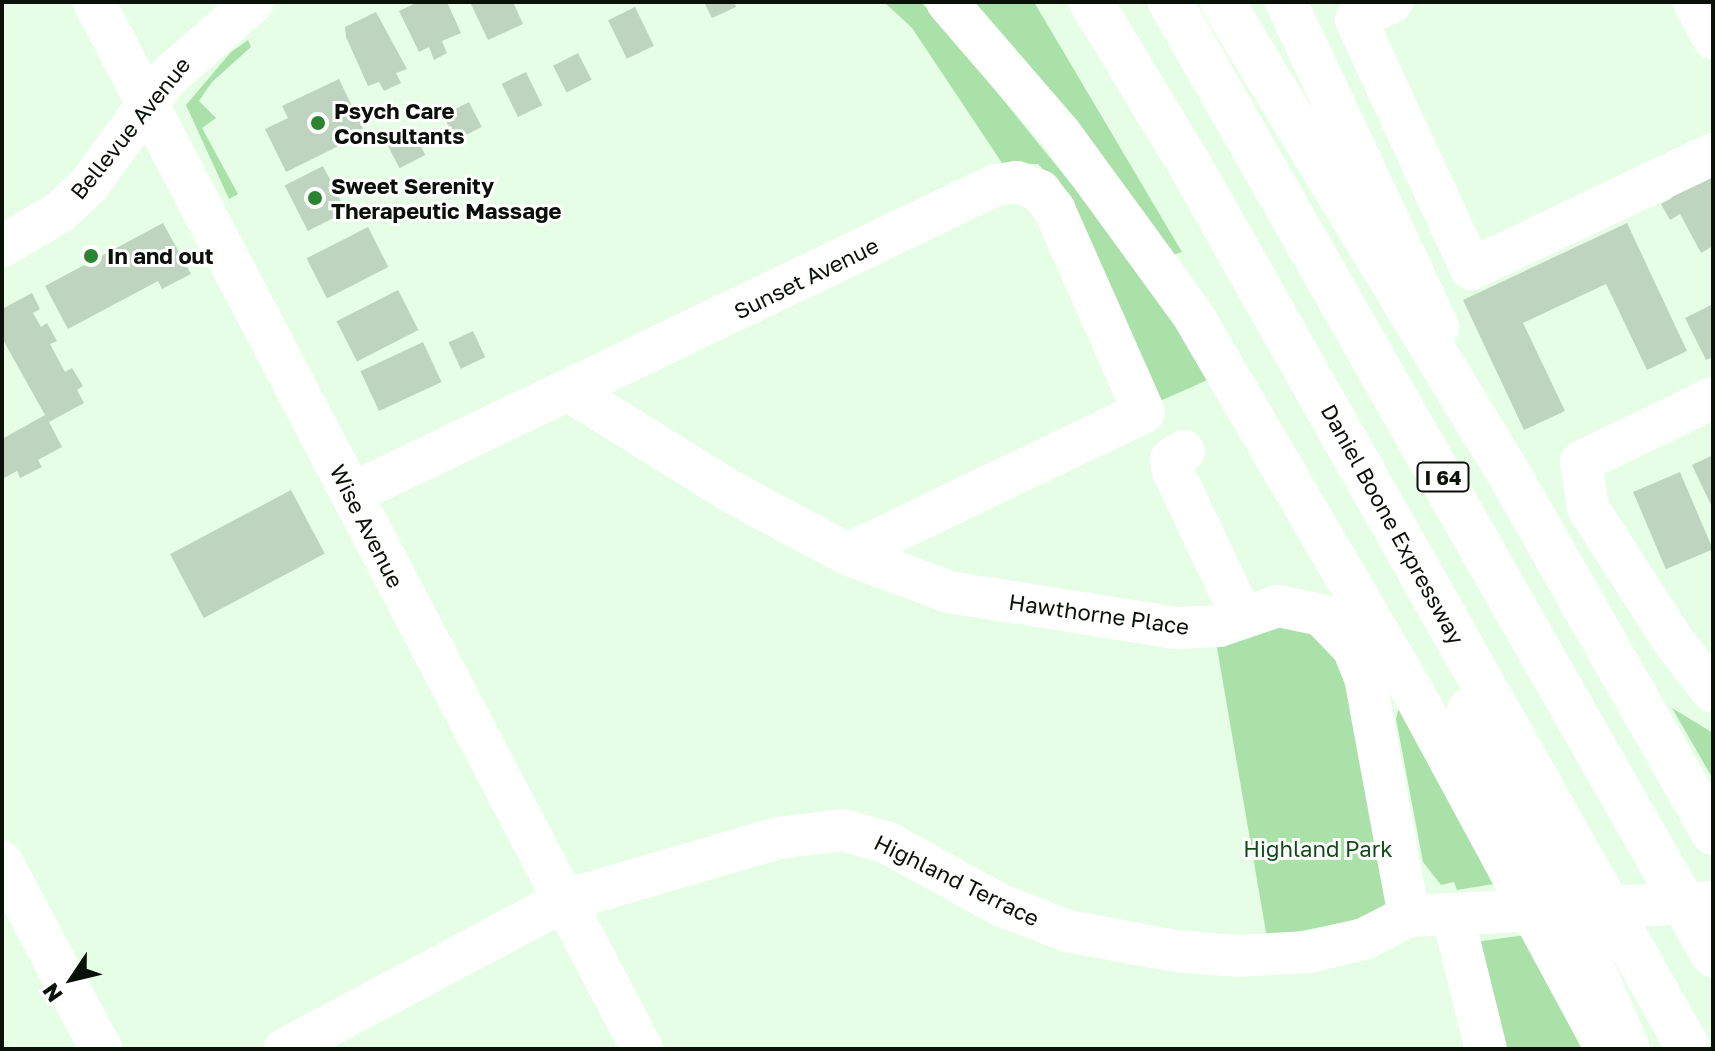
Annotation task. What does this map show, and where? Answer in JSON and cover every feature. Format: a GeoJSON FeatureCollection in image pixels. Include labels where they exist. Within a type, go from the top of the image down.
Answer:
{"type":"FeatureCollection","features":[{"type":"Feature","properties":{"kind":"main road","name":"Daniel Boone Expressway"},"geometry":{"type":"LineString","coordinates":[[1091,2],[1448,622],[1689,1049]]}},
{"type":"Feature","properties":{"kind":"main road","name":"I 64"},"geometry":{"type":"LineString","coordinates":[[1170,2],[1713,955]]}},
{"type":"Feature","properties":{"kind":"main road"},"geometry":{"type":"LineString","coordinates":[[1222,2],[1512,479],[1713,833]]}},
{"type":"Feature","properties":{"kind":"main road"},"geometry":{"type":"LineString","coordinates":[[1448,622],[1473,726],[1546,862],[1628,1049]]}},
{"type":"Feature","properties":{"kind":"street","name":"Wise Avenue"},"geometry":{"type":"LineString","coordinates":[[94,2],[642,1049]]}},
{"type":"Feature","properties":{"kind":"street","name":"Bellevue Avenue"},"geometry":{"type":"LineString","coordinates":[[13,231],[88,186],[187,56],[253,2]]}},
{"type":"Feature","properties":{"kind":"street"},"geometry":{"type":"LineString","coordinates":[[947,2],[1106,193],[1228,371],[1518,879],[1606,1049]]}},
{"type":"Feature","properties":{"kind":"street"},"geometry":{"type":"LineString","coordinates":[[1286,2],[1512,479]]}},
{"type":"Feature","properties":{"kind":"street"},"geometry":{"type":"LineString","coordinates":[[1392,2],[1356,20],[1471,269],[1713,154]]}},
{"type":"Feature","properties":{"kind":"street"},"geometry":{"type":"LineString","coordinates":[[1694,2],[1713,38]]}},
{"type":"Feature","properties":{"kind":"street","name":"Sunset Avenue"},"geometry":{"type":"LineString","coordinates":[[351,494],[571,392],[996,185],[1017,182],[1040,191],[1054,209],[1144,412],[847,554]]}},
{"type":"Feature","properties":{"kind":"street","name":"Hawthorne Place"},"geometry":{"type":"LineString","coordinates":[[571,392],[730,491],[847,554],[949,592],[1157,627],[1201,628],[1278,606],[1321,615],[1359,659],[1409,916]]}},
{"type":"Feature","properties":{"kind":"street"},"geometry":{"type":"LineString","coordinates":[[1713,398],[1581,462],[1588,508],[1674,642],[1713,692]]}},
{"type":"Feature","properties":{"kind":"street"},"geometry":{"type":"LineString","coordinates":[[1184,451],[1171,459],[1173,471],[1242,617]]}},
{"type":"Feature","properties":{"kind":"street","name":"Highland Terrace"},"geometry":{"type":"LineString","coordinates":[[285,1049],[563,901],[779,838],[842,830],[886,842],[1000,905],[1067,931],[1122,944],[1235,956],[1309,952],[1364,939],[1409,916],[1462,916],[1713,902]]}},
{"type":"Feature","properties":{"kind":"street"},"geometry":{"type":"LineString","coordinates":[[2,862],[101,1049]]}},
{"type":"Feature","properties":{"kind":"street"},"geometry":{"type":"LineString","coordinates":[[1462,916],[1486,1049]]}},
{"type":"Feature","properties":{"kind":"green space"},"geometry":{"type":"Polygon","coordinates":[[[884,2],[921,2],[954,39],[1136,264],[1212,378],[1160,401],[1053,179],[1038,164],[1002,163],[912,28],[884,2]]]}},
{"type":"Feature","properties":{"kind":"green space"},"geometry":{"type":"Polygon","coordinates":[[[966,2],[1034,2],[1182,252],[1170,256],[966,2]]]}},
{"type":"Feature","properties":{"kind":"green space"},"geometry":{"type":"Polygon","coordinates":[[[248,40],[251,47],[212,82],[199,101],[216,118],[202,128],[238,194],[229,199],[186,105],[231,52],[248,40]]]}},
{"type":"Feature","properties":{"kind":"green space","name":"Highland Park"},"geometry":{"type":"Polygon","coordinates":[[[1289,625],[1309,632],[1341,660],[1395,898],[1378,915],[1267,938],[1215,636],[1289,625]]]}},
{"type":"Feature","properties":{"kind":"green space"},"geometry":{"type":"Polygon","coordinates":[[[1401,700],[1494,884],[1457,890],[1454,882],[1441,885],[1423,862],[1396,719],[1401,700]]]}},
{"type":"Feature","properties":{"kind":"green space"},"geometry":{"type":"Polygon","coordinates":[[[1672,708],[1713,733],[1713,779],[1672,708]]]}},
{"type":"Feature","properties":{"kind":"green space"},"geometry":{"type":"Polygon","coordinates":[[[1525,935],[1582,1049],[1499,1049],[1475,942],[1525,935]]]}},
{"type":"Feature","properties":{"kind":"building"},"geometry":{"type":"Polygon","coordinates":[[[418,2],[447,2],[461,33],[442,41],[447,53],[434,60],[429,47],[419,52],[399,11],[418,2]]]}},
{"type":"Feature","properties":{"kind":"building"},"geometry":{"type":"Polygon","coordinates":[[[470,2],[513,2],[523,24],[488,40],[470,2]]]}},
{"type":"Feature","properties":{"kind":"building"},"geometry":{"type":"Polygon","coordinates":[[[704,2],[734,2],[736,7],[712,18],[704,2]]]}},
{"type":"Feature","properties":{"kind":"building"},"geometry":{"type":"Polygon","coordinates":[[[635,7],[654,46],[627,59],[608,20],[635,7]]]}},
{"type":"Feature","properties":{"kind":"building"},"geometry":{"type":"Polygon","coordinates":[[[376,12],[407,69],[396,73],[401,83],[384,91],[379,82],[368,86],[346,37],[345,27],[376,12]]]}},
{"type":"Feature","properties":{"kind":"building"},"geometry":{"type":"Polygon","coordinates":[[[578,53],[592,80],[567,92],[553,66],[578,53]]]}},
{"type":"Feature","properties":{"kind":"building"},"geometry":{"type":"Polygon","coordinates":[[[526,72],[542,105],[518,117],[502,84],[526,72]]]}},
{"type":"Feature","properties":{"kind":"building","name":"Psych Care Consultants"},"geometry":{"type":"Polygon","coordinates":[[[339,79],[365,133],[286,172],[265,129],[288,118],[282,106],[339,79]]]}},
{"type":"Feature","properties":{"kind":"building"},"geometry":{"type":"Polygon","coordinates":[[[469,102],[482,127],[456,140],[443,115],[469,102]]]}},
{"type":"Feature","properties":{"kind":"building"},"geometry":{"type":"Polygon","coordinates":[[[413,131],[425,155],[399,168],[387,144],[413,131]]]}},
{"type":"Feature","properties":{"kind":"building","name":"Sweet Serenity Therapeutic Massage"},"geometry":{"type":"Polygon","coordinates":[[[323,166],[346,211],[308,231],[285,186],[323,166]]]}},
{"type":"Feature","properties":{"kind":"building"},"geometry":{"type":"Polygon","coordinates":[[[1713,167],[1713,246],[1701,253],[1680,214],[1670,220],[1661,204],[1672,198],[1668,191],[1713,167]]]}},
{"type":"Feature","properties":{"kind":"building"},"geometry":{"type":"Polygon","coordinates":[[[163,223],[191,274],[162,289],[158,281],[68,329],[45,286],[163,223]]]}},
{"type":"Feature","properties":{"kind":"building"},"geometry":{"type":"Polygon","coordinates":[[[1627,223],[1687,351],[1647,370],[1606,284],[1523,323],[1565,411],[1524,430],[1463,300],[1627,223]]]}},
{"type":"Feature","properties":{"kind":"building"},"geometry":{"type":"Polygon","coordinates":[[[368,227],[388,267],[327,298],[307,258],[368,227]]]}},
{"type":"Feature","properties":{"kind":"building"},"geometry":{"type":"Polygon","coordinates":[[[398,290],[418,330],[357,361],[337,321],[398,290]]]}},
{"type":"Feature","properties":{"kind":"building"},"geometry":{"type":"Polygon","coordinates":[[[32,293],[40,309],[33,313],[41,327],[47,323],[57,341],[50,344],[65,372],[72,368],[83,386],[77,390],[84,403],[49,422],[62,447],[38,460],[42,467],[20,478],[17,471],[2,479],[2,439],[45,415],[2,338],[2,309],[32,293]]]}},
{"type":"Feature","properties":{"kind":"building"},"geometry":{"type":"Polygon","coordinates":[[[1713,304],[1713,357],[1706,360],[1685,318],[1713,304]]]}},
{"type":"Feature","properties":{"kind":"building"},"geometry":{"type":"Polygon","coordinates":[[[473,331],[485,357],[461,369],[449,342],[473,331]]]}},
{"type":"Feature","properties":{"kind":"building"},"geometry":{"type":"Polygon","coordinates":[[[423,342],[442,382],[379,411],[360,371],[423,342]]]}},
{"type":"Feature","properties":{"kind":"building"},"geometry":{"type":"Polygon","coordinates":[[[1713,455],[1713,509],[1692,465],[1713,455]]]}},
{"type":"Feature","properties":{"kind":"building"},"geometry":{"type":"Polygon","coordinates":[[[1680,472],[1713,549],[1666,569],[1633,492],[1680,472]]]}},
{"type":"Feature","properties":{"kind":"building"},"geometry":{"type":"Polygon","coordinates":[[[291,490],[325,554],[204,618],[170,554],[291,490]]]}},
{"type":"Feature","properties":{"kind":"place","name":"Psych Care Consultants"},"geometry":{"type":"Point","coordinates":[318,123]}},
{"type":"Feature","properties":{"kind":"place","name":"Sweet Serenity Therapeutic Massage"},"geometry":{"type":"Point","coordinates":[315,198]}},
{"type":"Feature","properties":{"kind":"place","name":"In and out"},"geometry":{"type":"Point","coordinates":[91,256]}}]}
